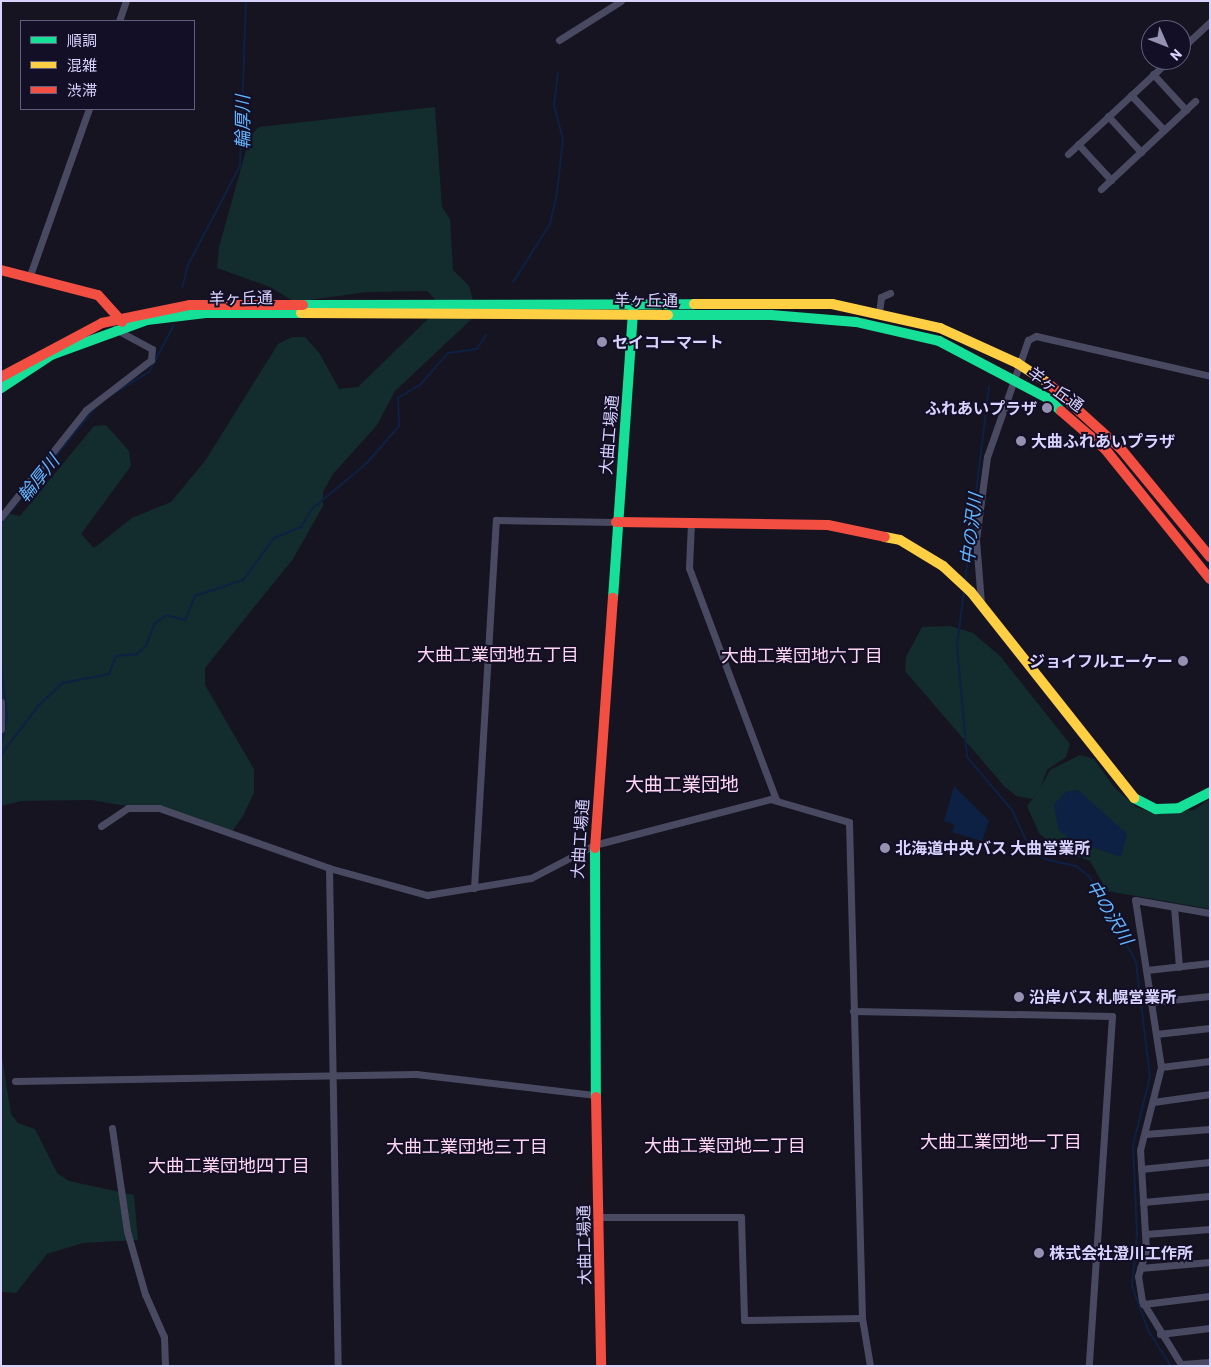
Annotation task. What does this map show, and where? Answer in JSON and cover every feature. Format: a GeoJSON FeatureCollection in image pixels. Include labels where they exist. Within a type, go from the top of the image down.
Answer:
{"type":"FeatureCollection","features":[{"type":"Feature","properties":{"kind":"main road"},"geometry":{"type":"LineString","coordinates":[[1,270],[98,295],[119,324]]}},
{"type":"Feature","properties":{"kind":"main road","name":"羊ヶ丘通"},"geometry":{"type":"LineString","coordinates":[[1,377],[46,348],[119,324],[190,305],[774,302],[832,304],[879,312],[940,328],[1017,363],[1100,427],[1210,557]]}},
{"type":"Feature","properties":{"kind":"main road","name":"大曲工場通"},"geometry":{"type":"LineString","coordinates":[[601,1366],[594,845],[616,522],[634,303]]}},
{"type":"Feature","properties":{"kind":"main road","name":"羊ヶ丘通"},"geometry":{"type":"LineString","coordinates":[[1,388],[51,355],[119,324],[206,313],[771,315],[856,322],[939,341],[1012,376],[1046,398],[1105,449],[1210,579]]}},
{"type":"Feature","properties":{"kind":"main road"},"geometry":{"type":"LineString","coordinates":[[616,522],[828,524],[871,530],[900,540],[943,566],[972,592],[1137,802],[1156,809],[1179,808],[1210,792]]}},
{"type":"Feature","properties":{"kind":"street"},"geometry":{"type":"LineString","coordinates":[[119,20],[126,1]]}},
{"type":"Feature","properties":{"kind":"street"},"geometry":{"type":"LineString","coordinates":[[559,40],[621,1]]}},
{"type":"Feature","properties":{"kind":"street"},"geometry":{"type":"LineString","coordinates":[[1191,40],[1210,22]]}},
{"type":"Feature","properties":{"kind":"street"},"geometry":{"type":"LineString","coordinates":[[1068,154],[1158,70]]}},
{"type":"Feature","properties":{"kind":"street"},"geometry":{"type":"LineString","coordinates":[[1153,74],[1186,110]]}},
{"type":"Feature","properties":{"kind":"street"},"geometry":{"type":"LineString","coordinates":[[1131,95],[1164,130]]}},
{"type":"Feature","properties":{"kind":"street"},"geometry":{"type":"LineString","coordinates":[[1101,190],[1195,101]]}},
{"type":"Feature","properties":{"kind":"street"},"geometry":{"type":"LineString","coordinates":[[29,278],[89,110]]}},
{"type":"Feature","properties":{"kind":"street"},"geometry":{"type":"LineString","coordinates":[[1108,116],[1141,152]]}},
{"type":"Feature","properties":{"kind":"street"},"geometry":{"type":"LineString","coordinates":[[1078,144],[1111,180]]}},
{"type":"Feature","properties":{"kind":"street"},"geometry":{"type":"LineString","coordinates":[[879,312],[882,297],[890,293]]}},
{"type":"Feature","properties":{"kind":"street"},"geometry":{"type":"LineString","coordinates":[[1,517],[86,410],[151,360],[152,349],[119,324]]}},
{"type":"Feature","properties":{"kind":"street"},"geometry":{"type":"LineString","coordinates":[[981,603],[976,539],[987,457],[1012,376],[1028,340],[1036,336],[1210,376]]}},
{"type":"Feature","properties":{"kind":"street"},"geometry":{"type":"LineString","coordinates":[[474,888],[496,520],[616,522]]}},
{"type":"Feature","properties":{"kind":"street"},"geometry":{"type":"LineString","coordinates":[[691,522],[689,568],[776,799]]}},
{"type":"Feature","properties":{"kind":"street"},"geometry":{"type":"LineString","coordinates":[[1,702],[1,728]]}},
{"type":"Feature","properties":{"kind":"street"},"geometry":{"type":"LineString","coordinates":[[101,826],[128,808],[159,808],[330,868],[427,895],[531,878],[594,845],[776,799],[853,826],[854,1012],[862,1318],[870,1366]]}},
{"type":"Feature","properties":{"kind":"street"},"geometry":{"type":"LineString","coordinates":[[330,868],[338,1366]]}},
{"type":"Feature","properties":{"kind":"street"},"geometry":{"type":"LineString","coordinates":[[1210,913],[1135,900],[1161,1067],[1145,1134],[1141,1169],[1145,1234],[1140,1268],[1143,1304],[1160,1334],[1182,1365],[1210,1362]]}},
{"type":"Feature","properties":{"kind":"street"},"geometry":{"type":"LineString","coordinates":[[1174,907],[1179,967]]}},
{"type":"Feature","properties":{"kind":"street"},"geometry":{"type":"LineString","coordinates":[[1147,970],[1210,963]]}},
{"type":"Feature","properties":{"kind":"street"},"geometry":{"type":"LineString","coordinates":[[1152,1002],[1210,996]]}},
{"type":"Feature","properties":{"kind":"street"},"geometry":{"type":"LineString","coordinates":[[854,1012],[1112,1016],[1089,1366]]}},
{"type":"Feature","properties":{"kind":"street"},"geometry":{"type":"LineString","coordinates":[[1156,1034],[1210,1028]]}},
{"type":"Feature","properties":{"kind":"street"},"geometry":{"type":"LineString","coordinates":[[1161,1067],[1210,1061]]}},
{"type":"Feature","properties":{"kind":"street"},"geometry":{"type":"LineString","coordinates":[[15,1081],[416,1074],[596,1095]]}},
{"type":"Feature","properties":{"kind":"street"},"geometry":{"type":"LineString","coordinates":[[1153,1102],[1210,1094]]}},
{"type":"Feature","properties":{"kind":"street"},"geometry":{"type":"LineString","coordinates":[[112,1128],[128,1231],[145,1294],[164,1337],[164,1366]]}},
{"type":"Feature","properties":{"kind":"street"},"geometry":{"type":"LineString","coordinates":[[1145,1134],[1210,1129]]}},
{"type":"Feature","properties":{"kind":"street"},"geometry":{"type":"LineString","coordinates":[[1141,1169],[1210,1162]]}},
{"type":"Feature","properties":{"kind":"street"},"geometry":{"type":"LineString","coordinates":[[1143,1202],[1210,1196]]}},
{"type":"Feature","properties":{"kind":"street"},"geometry":{"type":"LineString","coordinates":[[598,1217],[741,1217],[744,1320],[862,1318]]}},
{"type":"Feature","properties":{"kind":"street"},"geometry":{"type":"LineString","coordinates":[[1145,1234],[1210,1229]]}},
{"type":"Feature","properties":{"kind":"street"},"geometry":{"type":"LineString","coordinates":[[1140,1268],[1210,1262]]}},
{"type":"Feature","properties":{"kind":"street"},"geometry":{"type":"LineString","coordinates":[[1143,1304],[1210,1296]]}},
{"type":"Feature","properties":{"kind":"street"},"geometry":{"type":"LineString","coordinates":[[1160,1334],[1210,1328]]}},
{"type":"Feature","properties":{"kind":"green space"},"geometry":{"type":"Polygon","coordinates":[[[435,107],[442,207],[450,219],[453,270],[469,286],[477,314],[395,391],[377,425],[333,474],[323,492],[323,506],[293,559],[205,668],[205,685],[254,769],[254,793],[243,816],[233,830],[221,834],[173,814],[91,800],[21,801],[1,806],[1,512],[20,516],[94,426],[106,425],[129,451],[131,466],[81,534],[94,548],[132,518],[171,502],[205,461],[278,344],[292,337],[305,337],[320,354],[339,389],[358,387],[432,315],[435,299],[427,291],[367,292],[295,302],[270,287],[217,268],[219,247],[250,136],[259,127],[435,107]]]}},
{"type":"Feature","properties":{"kind":"green space"},"geometry":{"type":"Polygon","coordinates":[[[950,626],[973,633],[1000,656],[1070,744],[1066,757],[1047,770],[1041,787],[1050,770],[1080,755],[1094,759],[1114,787],[1136,807],[1153,813],[1194,810],[1210,799],[1210,909],[1107,891],[1090,861],[1055,848],[1039,833],[1027,806],[1039,791],[1032,799],[1016,796],[1005,787],[905,671],[906,657],[922,627],[950,626]]]}},
{"type":"Feature","properties":{"kind":"green space"},"geometry":{"type":"Polygon","coordinates":[[[1,1051],[11,1114],[18,1123],[35,1129],[57,1173],[69,1181],[134,1195],[138,1240],[83,1243],[47,1254],[16,1293],[1,1292],[1,1051]]]}},
{"type":"Feature","properties":{"kind":"water"},"geometry":{"type":"Polygon","coordinates":[[[954,786],[989,821],[982,841],[952,832],[955,825],[944,821],[954,786]]]}},
{"type":"Feature","properties":{"kind":"water"},"geometry":{"type":"Polygon","coordinates":[[[1078,790],[1127,834],[1121,857],[1071,840],[1058,829],[1054,804],[1066,792],[1078,790]]]}},
{"type":"Feature","properties":{"kind":"waterway","name":"輪厚川"},"geometry":{"type":"LineString","coordinates":[[182,288],[188,265],[240,166],[246,1]]}},
{"type":"Feature","properties":{"kind":"waterway"},"geometry":{"type":"LineString","coordinates":[[513,282],[550,224],[557,194],[563,139],[554,105],[558,72]]}},
{"type":"Feature","properties":{"kind":"waterway","name":"輪厚川"},"geometry":{"type":"LineString","coordinates":[[111,395],[149,372],[174,325]]}},
{"type":"Feature","properties":{"kind":"waterway"},"geometry":{"type":"LineString","coordinates":[[1,755],[38,706],[63,683],[109,674],[116,656],[137,654],[146,646],[155,623],[167,615],[185,620],[195,596],[243,580],[274,538],[301,527],[312,509],[367,463],[399,426],[398,398],[420,385],[448,353],[477,349],[486,335]]}},
{"type":"Feature","properties":{"kind":"waterway","name":"中の沢川"},"geometry":{"type":"LineString","coordinates":[[965,582],[989,386]]}},
{"type":"Feature","properties":{"kind":"waterway","name":"輪厚川"},"geometry":{"type":"LineString","coordinates":[[1,523],[96,407]]}},
{"type":"Feature","properties":{"kind":"waterway","name":"中の沢川"},"geometry":{"type":"LineString","coordinates":[[964,591],[957,645],[967,757],[1012,810],[1029,847],[1045,859],[1076,866],[1089,876],[1136,962],[1150,1077],[1133,1145],[1137,1234],[1132,1286],[1148,1330],[1171,1366]]}},
{"type":"Feature","properties":{"kind":"waterway","name":"輪厚川"},"geometry":{"type":"LineString","coordinates":[[1,663],[7,717],[1,745]]}},
{"type":"Feature","properties":{"kind":"traffic: fast"},"geometry":{"type":"LineString","coordinates":[[303,305],[694,304]]}},
{"type":"Feature","properties":{"kind":"traffic: fast"},"geometry":{"type":"LineString","coordinates":[[613,598],[633,311]]}},
{"type":"Feature","properties":{"kind":"traffic: fast"},"geometry":{"type":"LineString","coordinates":[[1,388],[51,355],[147,320],[206,313],[301,313]]}},
{"type":"Feature","properties":{"kind":"traffic: fast"},"geometry":{"type":"LineString","coordinates":[[668,315],[771,315],[856,322],[939,341],[1047,398],[1061,411]]}},
{"type":"Feature","properties":{"kind":"traffic: fast"},"geometry":{"type":"LineString","coordinates":[[1134,798],[1156,809],[1179,808],[1210,792]]}},
{"type":"Feature","properties":{"kind":"traffic: fast"},"geometry":{"type":"LineString","coordinates":[[595,848],[596,1097]]}},
{"type":"Feature","properties":{"kind":"traffic: slow"},"geometry":{"type":"LineString","coordinates":[[694,304],[832,304],[940,328],[1017,363],[1048,383]]}},
{"type":"Feature","properties":{"kind":"traffic: slow"},"geometry":{"type":"LineString","coordinates":[[301,313],[668,315]]}},
{"type":"Feature","properties":{"kind":"traffic: slow"},"geometry":{"type":"LineString","coordinates":[[885,537],[900,540],[943,566],[971,592],[1134,798]]}},
{"type":"Feature","properties":{"kind":"traffic: jam"},"geometry":{"type":"LineString","coordinates":[[1,270],[98,295],[122,322]]}},
{"type":"Feature","properties":{"kind":"traffic: jam"},"geometry":{"type":"LineString","coordinates":[[1,377],[102,323],[190,305],[303,305]]}},
{"type":"Feature","properties":{"kind":"traffic: jam"},"geometry":{"type":"LineString","coordinates":[[1048,383],[1121,449],[1210,557]]}},
{"type":"Feature","properties":{"kind":"traffic: jam"},"geometry":{"type":"LineString","coordinates":[[1061,411],[1105,449],[1210,579]]}},
{"type":"Feature","properties":{"kind":"traffic: jam"},"geometry":{"type":"LineString","coordinates":[[616,522],[828,525],[885,537]]}},
{"type":"Feature","properties":{"kind":"traffic: jam"},"geometry":{"type":"LineString","coordinates":[[595,848],[613,598]]}},
{"type":"Feature","properties":{"kind":"traffic: jam"},"geometry":{"type":"LineString","coordinates":[[596,1097],[601,1366]]}},
{"type":"Feature","properties":{"kind":"place","name":"セイコーマート"},"geometry":{"type":"Point","coordinates":[602,342]}},
{"type":"Feature","properties":{"kind":"place","name":"ふれあいプラザ"},"geometry":{"type":"Point","coordinates":[1047,408]}},
{"type":"Feature","properties":{"kind":"place","name":"大曲ふれあいプラザ"},"geometry":{"type":"Point","coordinates":[1021,441]}},
{"type":"Feature","properties":{"kind":"place","name":"ジョイフルエーケー"},"geometry":{"type":"Point","coordinates":[1183,661]}},
{"type":"Feature","properties":{"kind":"place","name":"北海道中央バス 大曲営業所"},"geometry":{"type":"Point","coordinates":[885,848]}},
{"type":"Feature","properties":{"kind":"place","name":"沿岸バス 札幌営業所"},"geometry":{"type":"Point","coordinates":[1019,997]}},
{"type":"Feature","properties":{"kind":"place","name":"株式会社澄川工作所"},"geometry":{"type":"Point","coordinates":[1039,1253]}},
{"type":"Feature","properties":{"kind":"district","name":"大曲工業団地五丁目"},"geometry":{"type":"Point","coordinates":[498,654]}},
{"type":"Feature","properties":{"kind":"district","name":"大曲工業団地六丁目"},"geometry":{"type":"Point","coordinates":[802,655]}},
{"type":"Feature","properties":{"kind":"district","name":"大曲工業団地"},"geometry":{"type":"Point","coordinates":[682,784]}},
{"type":"Feature","properties":{"kind":"district","name":"大曲工業団地一丁目"},"geometry":{"type":"Point","coordinates":[1001,1141]}},
{"type":"Feature","properties":{"kind":"district","name":"大曲工業団地二丁目"},"geometry":{"type":"Point","coordinates":[725,1145]}},
{"type":"Feature","properties":{"kind":"district","name":"大曲工業団地三丁目"},"geometry":{"type":"Point","coordinates":[467,1146]}},
{"type":"Feature","properties":{"kind":"district","name":"大曲工業団地四丁目"},"geometry":{"type":"Point","coordinates":[229,1165]}}]}
